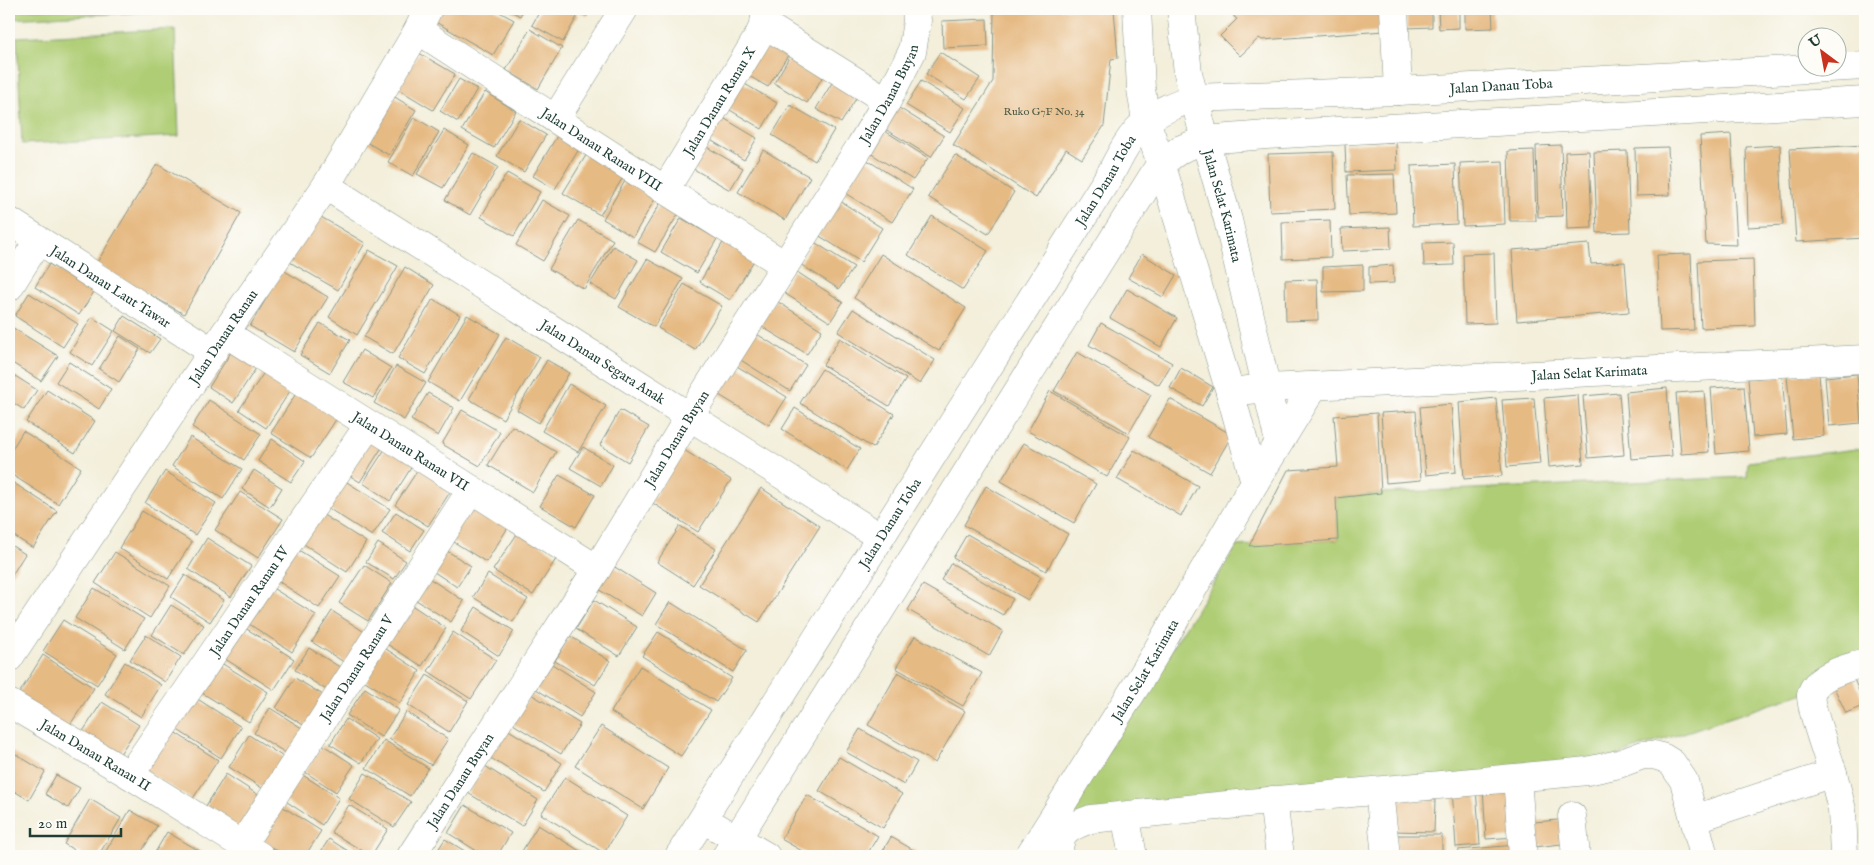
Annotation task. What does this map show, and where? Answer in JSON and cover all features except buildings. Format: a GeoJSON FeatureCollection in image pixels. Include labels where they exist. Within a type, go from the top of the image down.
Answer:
{"type":"FeatureCollection","features":[{"type":"Feature","properties":{"kind":"street"},"geometry":{"type":"LineString","coordinates":[[556,118],[624,9]]}},
{"type":"Feature","properties":{"kind":"street","name":"Jalan Danau Buyan"},"geometry":{"type":"LineString","coordinates":[[411,856],[597,569],[689,417],[887,101],[912,52],[917,21],[916,9]]}},
{"type":"Feature","properties":{"kind":"street"},"geometry":{"type":"LineString","coordinates":[[1137,9],[1141,89],[1146,121],[1161,163],[1255,482]]}},
{"type":"Feature","properties":{"kind":"street","name":"Jalan Selat Karimata"},"geometry":{"type":"LineString","coordinates":[[1181,9],[1184,46],[1193,98],[1228,220],[1279,442]]}},
{"type":"Feature","properties":{"kind":"street"},"geometry":{"type":"LineString","coordinates":[[1394,9],[1398,91]]}},
{"type":"Feature","properties":{"kind":"street"},"geometry":{"type":"LineString","coordinates":[[765,16],[887,101]]}},
{"type":"Feature","properties":{"kind":"street","name":"Jalan Danau Ranau X"},"geometry":{"type":"LineString","coordinates":[[664,190],[765,16]]}},
{"type":"Feature","properties":{"kind":"street","name":"Jalan Danau Ranau VIII"},"geometry":{"type":"LineString","coordinates":[[423,19],[556,118],[664,190],[785,265]]}},
{"type":"Feature","properties":{"kind":"street","name":"Jalan Danau Ranau"},"geometry":{"type":"LineString","coordinates":[[9,658],[326,186],[423,19]]}},
{"type":"Feature","properties":{"kind":"street","name":"Jalan Danau Toba"},"geometry":{"type":"LineString","coordinates":[[679,856],[1111,173],[1131,138],[1146,121],[1173,106],[1193,98],[1398,91],[1865,66]]}},
{"type":"Feature","properties":{"kind":"street"},"geometry":{"type":"LineString","coordinates":[[732,847],[1161,163],[1181,148],[1205,140],[1266,135],[1865,101]]}},
{"type":"Feature","properties":{"kind":"street","name":"Jalan Danau Segara Anak"},"geometry":{"type":"LineString","coordinates":[[326,186],[880,537]]}},
{"type":"Feature","properties":{"kind":"street","name":"Jalan Danau Laut Tawar"},"geometry":{"type":"LineString","coordinates":[[9,221],[38,241],[219,343]]}},
{"type":"Feature","properties":{"kind":"street"},"geometry":{"type":"LineString","coordinates":[[9,287],[38,241]]}},
{"type":"Feature","properties":{"kind":"street","name":"Jalan Danau Ranau VII"},"geometry":{"type":"LineString","coordinates":[[219,343],[368,426],[597,569]]}},
{"type":"Feature","properties":{"kind":"street","name":"Jalan Selat Karimata"},"geometry":{"type":"LineString","coordinates":[[1230,392],[1267,388],[1865,359]]}},
{"type":"Feature","properties":{"kind":"street","name":"Jalan Selat Karimata"},"geometry":{"type":"LineString","coordinates":[[1029,856],[1141,678],[1255,482],[1314,386]]}},
{"type":"Feature","properties":{"kind":"street","name":"Jalan Danau Ranau IV"},"geometry":{"type":"LineString","coordinates":[[130,775],[368,426]]}},
{"type":"Feature","properties":{"kind":"street","name":"Jalan Danau Ranau V"},"geometry":{"type":"LineString","coordinates":[[251,851],[470,490]]}},
{"type":"Feature","properties":{"kind":"street"},"geometry":{"type":"LineString","coordinates":[[1844,856],[1842,810],[1833,773],[1813,709],[1811,694],[1816,686],[1832,674],[1865,663]]}},
{"type":"Feature","properties":{"kind":"street","name":"Jalan Danau Ranau II"},"geometry":{"type":"LineString","coordinates":[[9,703],[130,775],[251,851]]}},
{"type":"Feature","properties":{"kind":"street"},"geometry":{"type":"LineString","coordinates":[[1060,856],[1060,844],[1067,830],[1091,819],[1587,771],[1619,764],[1643,755],[1654,755],[1664,758],[1677,768],[1684,780],[1704,856]]}},
{"type":"Feature","properties":{"kind":"street"},"geometry":{"type":"LineString","coordinates":[[1694,819],[1833,773]]}},
{"type":"Feature","properties":{"kind":"street"},"geometry":{"type":"LineString","coordinates":[[1517,778],[1523,856]]}},
{"type":"Feature","properties":{"kind":"street"},"geometry":{"type":"LineString","coordinates":[[1379,792],[1386,856]]}},
{"type":"Feature","properties":{"kind":"street"},"geometry":{"type":"LineString","coordinates":[[1274,800],[1280,856]]}},
{"type":"Feature","properties":{"kind":"street"},"geometry":{"type":"LineString","coordinates":[[1572,816],[1576,856]]}},
{"type":"Feature","properties":{"kind":"street"},"geometry":{"type":"LineString","coordinates":[[703,819],[732,847],[766,856]]}},
{"type":"Feature","properties":{"kind":"street"},"geometry":{"type":"LineString","coordinates":[[1128,830],[1133,856]]}},
{"type":"Feature","properties":{"kind":"green space"},"geometry":{"type":"Polygon","coordinates":[[[9,9],[210,9],[9,19],[9,9]]]}},
{"type":"Feature","properties":{"kind":"green space"},"geometry":{"type":"Polygon","coordinates":[[[175,29],[179,136],[22,144],[17,37],[175,29]]]}},
{"type":"Feature","properties":{"kind":"green space"},"geometry":{"type":"Polygon","coordinates":[[[1865,448],[1865,673],[1632,750],[1600,763],[1063,821],[1237,546],[1338,540],[1336,498],[1381,493],[1747,477],[1748,462],[1865,448]]]}}]}
